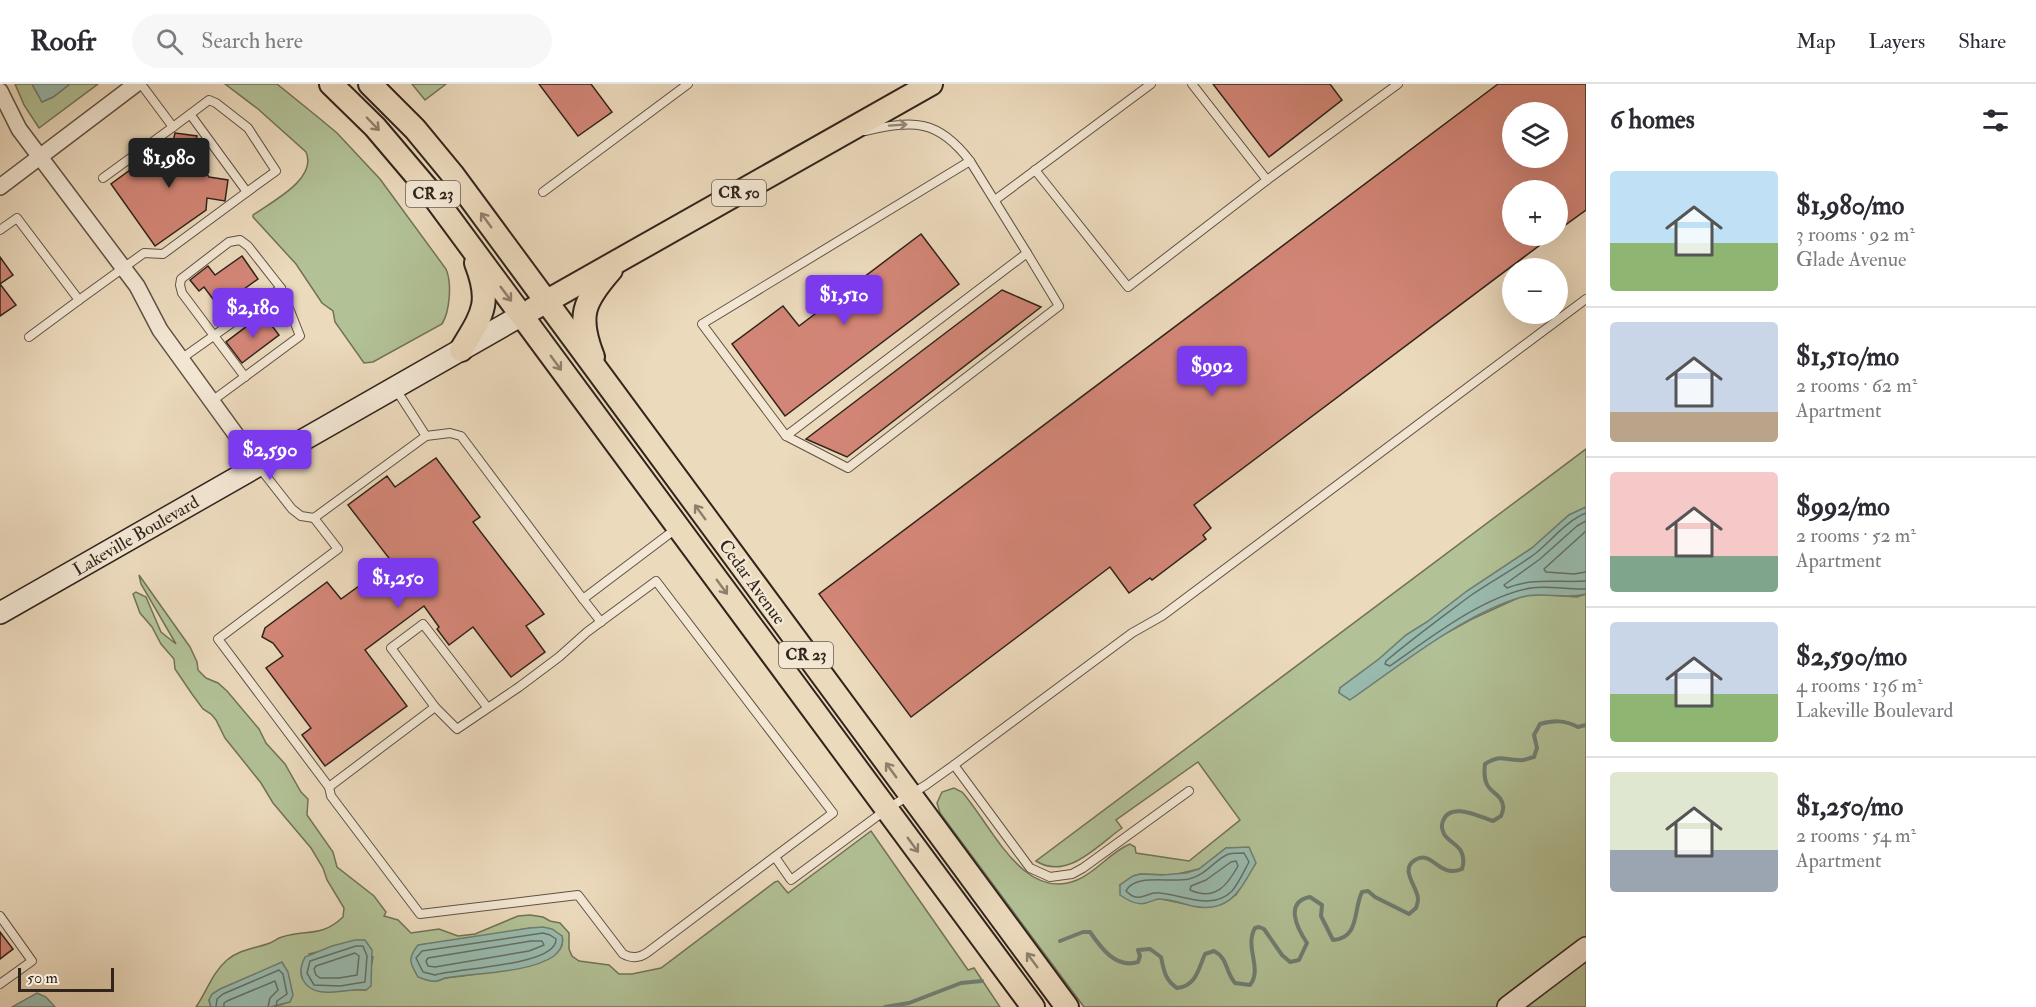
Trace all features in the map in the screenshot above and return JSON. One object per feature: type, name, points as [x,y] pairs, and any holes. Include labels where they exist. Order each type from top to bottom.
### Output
[{"type":"main road","name":"CR 23","points":[[330,84],[354,105],[421,179],[522,315]]},
{"type":"main road","name":"CR 23","points":[[370,84],[415,129],[453,175],[546,301]]},
{"type":"main road","name":"CR 50","points":[[522,315],[840,136],[919,87]]},
{"type":"main road","points":[[461,350],[485,306],[483,282],[466,240]]},
{"type":"main road","points":[[600,375],[586,339],[585,310],[590,297],[621,259]]},
{"type":"main road","name":"Cedar Avenue","points":[[546,301],[1067,1007]]},
{"type":"main road","name":"Cedar Avenue","points":[[522,315],[1033,1007]]},
{"type":"street","points":[[0,187],[136,84]]},
{"type":"street","points":[[0,91],[13,119],[39,157],[123,268],[140,292],[160,330],[258,465]]},
{"type":"street","name":"Lakeville Boulevard","points":[[0,613],[522,315]]},
{"type":"street","points":[[1508,1007],[1586,948]]},
{"type":"lane","points":[[141,84],[173,127]]},
{"type":"lane","points":[[543,192],[688,84]]},
{"type":"lane","points":[[995,200],[1151,84]]},
{"type":"lane","points":[[1192,84],[1267,180]]},
{"type":"lane","points":[[1035,170],[1128,287],[1267,180],[1398,84]]},
{"type":"lane","points":[[29,337],[144,253],[163,255],[276,171],[248,128],[209,100],[104,178]]},
{"type":"lane","points":[[190,114],[247,192]]},
{"type":"lane","points":[[840,136],[891,125],[914,124],[931,127],[946,135],[970,161],[1059,306],[848,468],[786,436],[702,324],[970,161]]},
{"type":"lane","points":[[0,230],[17,218],[79,300]]},
{"type":"lane","points":[[212,401],[245,377],[300,336],[281,288],[248,246],[240,240],[229,242],[194,268],[181,279],[180,290],[245,377]]},
{"type":"lane","points":[[786,436],[1027,253]]},
{"type":"lane","points":[[182,359],[281,288]]},
{"type":"lane","points":[[775,857],[791,880],[887,809],[954,765],[1132,633],[1162,616],[1586,299]]},
{"type":"lane","points":[[395,387],[426,436]]},
{"type":"lane","points":[[314,518],[426,436],[456,433],[461,436],[601,622]]},
{"type":"lane","points":[[258,465],[292,510],[301,516],[314,518],[338,549],[218,639],[329,787],[331,796],[420,914],[578,895],[623,954],[627,957],[638,957],[648,952],[833,813],[656,581],[519,687],[458,729],[435,707],[391,648],[423,624],[487,707]]},
{"type":"lane","points":[[583,599],[678,527]]},
{"type":"lane","points":[[329,787],[435,707]]},
{"type":"lane","points":[[954,765],[1030,868],[1050,877],[1072,874],[1083,868],[1189,791]]},
{"type":"lane","points":[[0,916],[32,961],[0,984]]},
{"type":"green space","points":[[15,84],[32,84],[42,102],[70,84],[98,84],[39,128],[24,105]]},
{"type":"green space","points":[[225,84],[277,84],[337,133],[380,179],[446,269],[449,297],[447,312],[442,324],[373,362],[364,363],[335,322],[333,311],[322,303],[296,264],[253,217],[291,189],[299,180],[308,162],[306,152],[258,109]]},
{"type":"green space","points":[[412,84],[446,84],[425,100]]},
{"type":"green space","points":[[1586,449],[1586,507],[1569,515],[1532,548],[1406,635],[1379,659],[1340,688],[1339,692],[1472,619],[1520,597],[1534,594],[1577,597],[1586,594],[1586,1007],[1084,1007],[940,813],[937,803],[942,792],[954,788],[962,792],[1010,857],[1025,871],[1040,880],[1058,884],[1077,880],[1130,844],[1135,847],[1136,853],[1189,861],[1240,820],[1198,762],[1116,820],[1122,828],[1082,858],[1059,867],[1048,866],[1036,861]],"holes":[[[1226,848],[1249,848],[1255,863],[1236,895],[1215,906],[1194,906],[1157,898],[1120,885],[1133,876],[1141,874],[1173,875],[1199,869]]]},
{"type":"green space","points":[[139,575],[190,647],[198,670],[227,691],[259,729],[266,743],[285,764],[301,792],[308,799],[307,815],[333,852],[337,867],[374,896],[386,912],[384,916],[398,920],[411,933],[439,929],[458,936],[475,934],[518,916],[530,915],[560,923],[569,933],[569,949],[572,956],[579,961],[609,965],[619,974],[632,974],[661,968],[775,882],[778,881],[788,893],[871,831],[968,970],[974,968],[1000,1007],[270,1007],[284,1004],[209,1000],[211,1007],[196,1007],[217,971],[232,956],[282,937],[328,928],[343,917],[344,908],[311,848],[273,803],[261,783],[225,738],[216,720],[203,709],[175,669],[174,659],[140,613],[133,594],[136,592],[146,597],[161,632],[176,644],[141,584]],"holes":[[[530,928],[562,936],[563,942],[560,949],[554,955],[533,964],[436,981],[422,978],[414,969],[415,960],[424,944],[437,944]],[[317,952],[373,957],[366,990],[328,991],[309,954]]]},
{"type":"water","points":[[32,84],[70,84],[42,102]]},
{"type":"water","points":[[1586,507],[1586,594],[1578,596],[1530,595],[1500,605],[1455,628],[1350,700],[1339,693],[1340,688],[1379,659],[1406,635],[1532,548],[1569,515]]},
{"type":"water","points":[[1249,847],[1256,863],[1239,891],[1225,903],[1205,908],[1159,899],[1139,904],[1120,895],[1120,885],[1133,876],[1186,873],[1199,869],[1226,848]]},
{"type":"water","points":[[543,927],[552,929],[562,936],[562,944],[554,956],[531,966],[434,981],[418,977],[412,964],[412,954],[418,945]]},
{"type":"water","points":[[355,940],[365,940],[372,950],[371,986],[366,990],[332,992],[323,992],[308,987],[301,974],[305,957]]},
{"type":"water","points":[[282,962],[288,972],[293,995],[290,1002],[270,1007],[211,1007],[209,1000],[212,994]]},
{"type":"water","points":[[37,993],[46,997],[55,1007],[12,1007]]},
{"type":"building","points":[[539,84],[591,84],[612,112],[578,136]]},
{"type":"building","points":[[1213,84],[1330,84],[1342,100],[1269,157]]},
{"type":"building","points":[[1498,84],[1586,84],[1586,210],[1568,223],[1568,180],[1502,180],[1502,246],[1539,246],[1523,258],[1502,258],[1502,274],[1194,505],[1211,528],[1203,535],[1206,539],[1152,580],[1150,578],[1129,593],[1110,567],[911,717],[819,594]]},
{"type":"building","points":[[175,133],[197,136],[194,156],[209,177],[228,180],[225,201],[207,198],[206,210],[155,246],[111,184],[160,148],[171,150]]},
{"type":"building","points":[[921,234],[959,284],[785,416],[732,344],[783,306],[799,326]]},
{"type":"building","points":[[242,256],[258,279],[219,307],[204,287],[199,291],[190,280],[208,266],[215,275]]},
{"type":"building","points":[[0,257],[13,275],[0,284]]},
{"type":"building","points":[[0,284],[16,305],[0,316]]},
{"type":"building","points":[[1002,290],[1041,307],[847,457],[806,439]]},
{"type":"building","points":[[263,314],[279,335],[242,363],[226,342]]},
{"type":"building","points":[[436,458],[480,517],[473,522],[544,614],[526,626],[545,652],[511,677],[473,627],[449,645],[424,606],[365,650],[407,706],[325,766],[302,735],[311,728],[266,668],[283,656],[273,643],[262,637],[265,628],[327,582],[341,599],[392,562],[348,505],[387,476],[395,487]]},
{"type":"building","points":[[0,932],[13,949],[0,959]]},
{"type":"waterway","points":[[1060,941],[1083,932],[1090,932],[1110,956],[1123,963],[1138,962],[1140,956],[1138,950],[1150,949],[1161,957],[1167,978],[1177,988],[1192,981],[1205,954],[1214,951],[1222,957],[1235,983],[1250,985],[1255,972],[1251,943],[1255,928],[1264,929],[1282,955],[1290,962],[1299,960],[1307,943],[1295,916],[1297,904],[1302,900],[1310,897],[1322,905],[1321,916],[1333,940],[1342,938],[1352,929],[1362,892],[1368,891],[1375,897],[1409,914],[1416,908],[1418,900],[1409,874],[1411,864],[1415,860],[1427,858],[1447,870],[1462,869],[1461,851],[1443,831],[1442,823],[1447,815],[1458,811],[1466,812],[1493,821],[1501,816],[1503,808],[1501,801],[1488,787],[1485,764],[1498,758],[1525,760],[1534,757],[1537,748],[1534,735],[1540,724],[1559,721],[1578,727],[1586,725]]},
{"type":"waterway","points":[[885,1007],[909,1003],[961,983],[982,981]]}]
